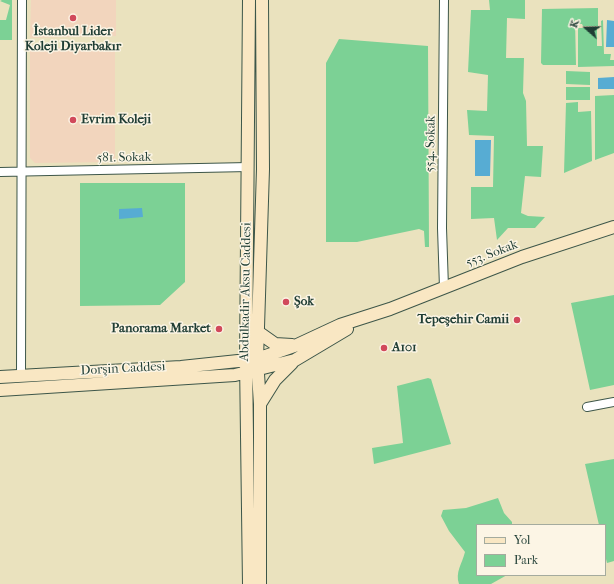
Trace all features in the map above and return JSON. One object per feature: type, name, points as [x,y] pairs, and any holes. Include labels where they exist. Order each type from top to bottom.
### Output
[{"type":"main road","name":"Abdulkadir Aksu Caddesi","points":[[249,0],[249,167],[252,366],[249,584]]},
{"type":"main road","name":"Abdulkadir Aksu Caddesi","points":[[260,584],[260,404],[252,366],[258,332],[263,169],[262,0]]},
{"type":"main road","name":"553. Sokak","points":[[382,312],[522,257],[614,227]]},
{"type":"main road","points":[[252,366],[340,325],[382,312]]},
{"type":"main road","points":[[260,404],[275,380],[295,360],[319,347],[340,333],[382,312]]},
{"type":"main road","points":[[258,332],[275,344],[297,345]]},
{"type":"main road","points":[[252,366],[295,360]]},
{"type":"main road","name":"Dorşin Caddesi","points":[[0,377],[252,366]]},
{"type":"main road","name":"Dorşin Caddesi","points":[[0,390],[210,378],[252,366]]},
{"type":"street","points":[[21,376],[20,172],[22,0]]},
{"type":"street","name":"554. Sokak","points":[[444,0],[442,220],[444,288]]},
{"type":"street","name":"581. Sokak","points":[[0,172],[249,167]]},
{"type":"street","points":[[587,407],[614,402]]},
{"type":"shaded area","name":"İstanbul Lider Koleji Diyarbakır","points":[[31,0],[116,0],[116,36],[30,38]]},
{"type":"shaded area","name":"Evrim Koleji","points":[[115,45],[115,162],[35,163],[30,158],[30,48]]},
{"type":"green space","points":[[12,0],[12,40],[0,40],[0,20],[6,20],[10,5],[0,1]]},
{"type":"green space","points":[[489,0],[525,0],[525,19],[507,18],[506,58],[524,58],[523,93],[526,101],[527,146],[543,146],[541,177],[525,176],[521,213],[528,216],[545,217],[535,228],[508,228],[497,240],[494,218],[471,219],[471,187],[493,187],[494,136],[469,135],[467,110],[487,111],[488,75],[468,72],[471,10],[490,10]]},
{"type":"green space","points":[[598,8],[598,26],[583,26],[582,24],[577,24],[577,20],[575,20],[576,65],[543,65],[541,63],[542,9]]},
{"type":"green space","points":[[603,20],[604,54],[611,54],[610,60],[614,60],[614,66],[578,67],[578,28],[597,28],[597,46],[602,46],[601,21]]},
{"type":"green space","points":[[339,39],[428,46],[429,247],[425,247],[424,231],[419,229],[357,242],[326,242],[326,63]]},
{"type":"green space","points":[[566,71],[590,72],[590,85],[566,84]]},
{"type":"green space","points":[[566,87],[590,87],[590,100],[566,100]]},
{"type":"green space","points":[[614,95],[614,153],[595,160],[595,96]]},
{"type":"green space","points":[[578,102],[578,112],[591,111],[592,161],[564,173],[566,103]]},
{"type":"green space","points":[[80,183],[185,183],[185,282],[160,305],[80,306]]},
{"type":"green space","points":[[614,295],[614,385],[590,390],[571,303]]},
{"type":"green space","points":[[428,378],[431,379],[451,444],[374,464],[372,448],[403,443],[397,386]]},
{"type":"green space","points":[[614,459],[614,561],[607,563],[606,524],[599,524],[585,464]]},
{"type":"green space","points":[[498,498],[504,513],[512,522],[512,524],[476,524],[476,576],[505,576],[491,584],[459,584],[458,572],[465,552],[449,531],[441,516],[443,510],[466,508]]},
{"type":"water","points":[[607,20],[614,21],[614,47],[606,47]]},
{"type":"water","points":[[614,77],[614,89],[598,89],[598,78]]},
{"type":"water","points":[[475,140],[491,140],[490,176],[475,176]]},
{"type":"water","points":[[142,208],[143,217],[119,219],[119,209]]},
{"type":"place","name":"İstanbul Lider Koleji Diyarbakır","points":[[73,18]]},
{"type":"place","name":"Evrim Koleji","points":[[73,120]]},
{"type":"place","name":"Şok","points":[[286,302]]},
{"type":"place","name":"Tepeşehir Camii","points":[[517,320]]},
{"type":"place","name":"Panorama Market","points":[[219,329]]},
{"type":"place","name":"A101","points":[[384,348]]}]
